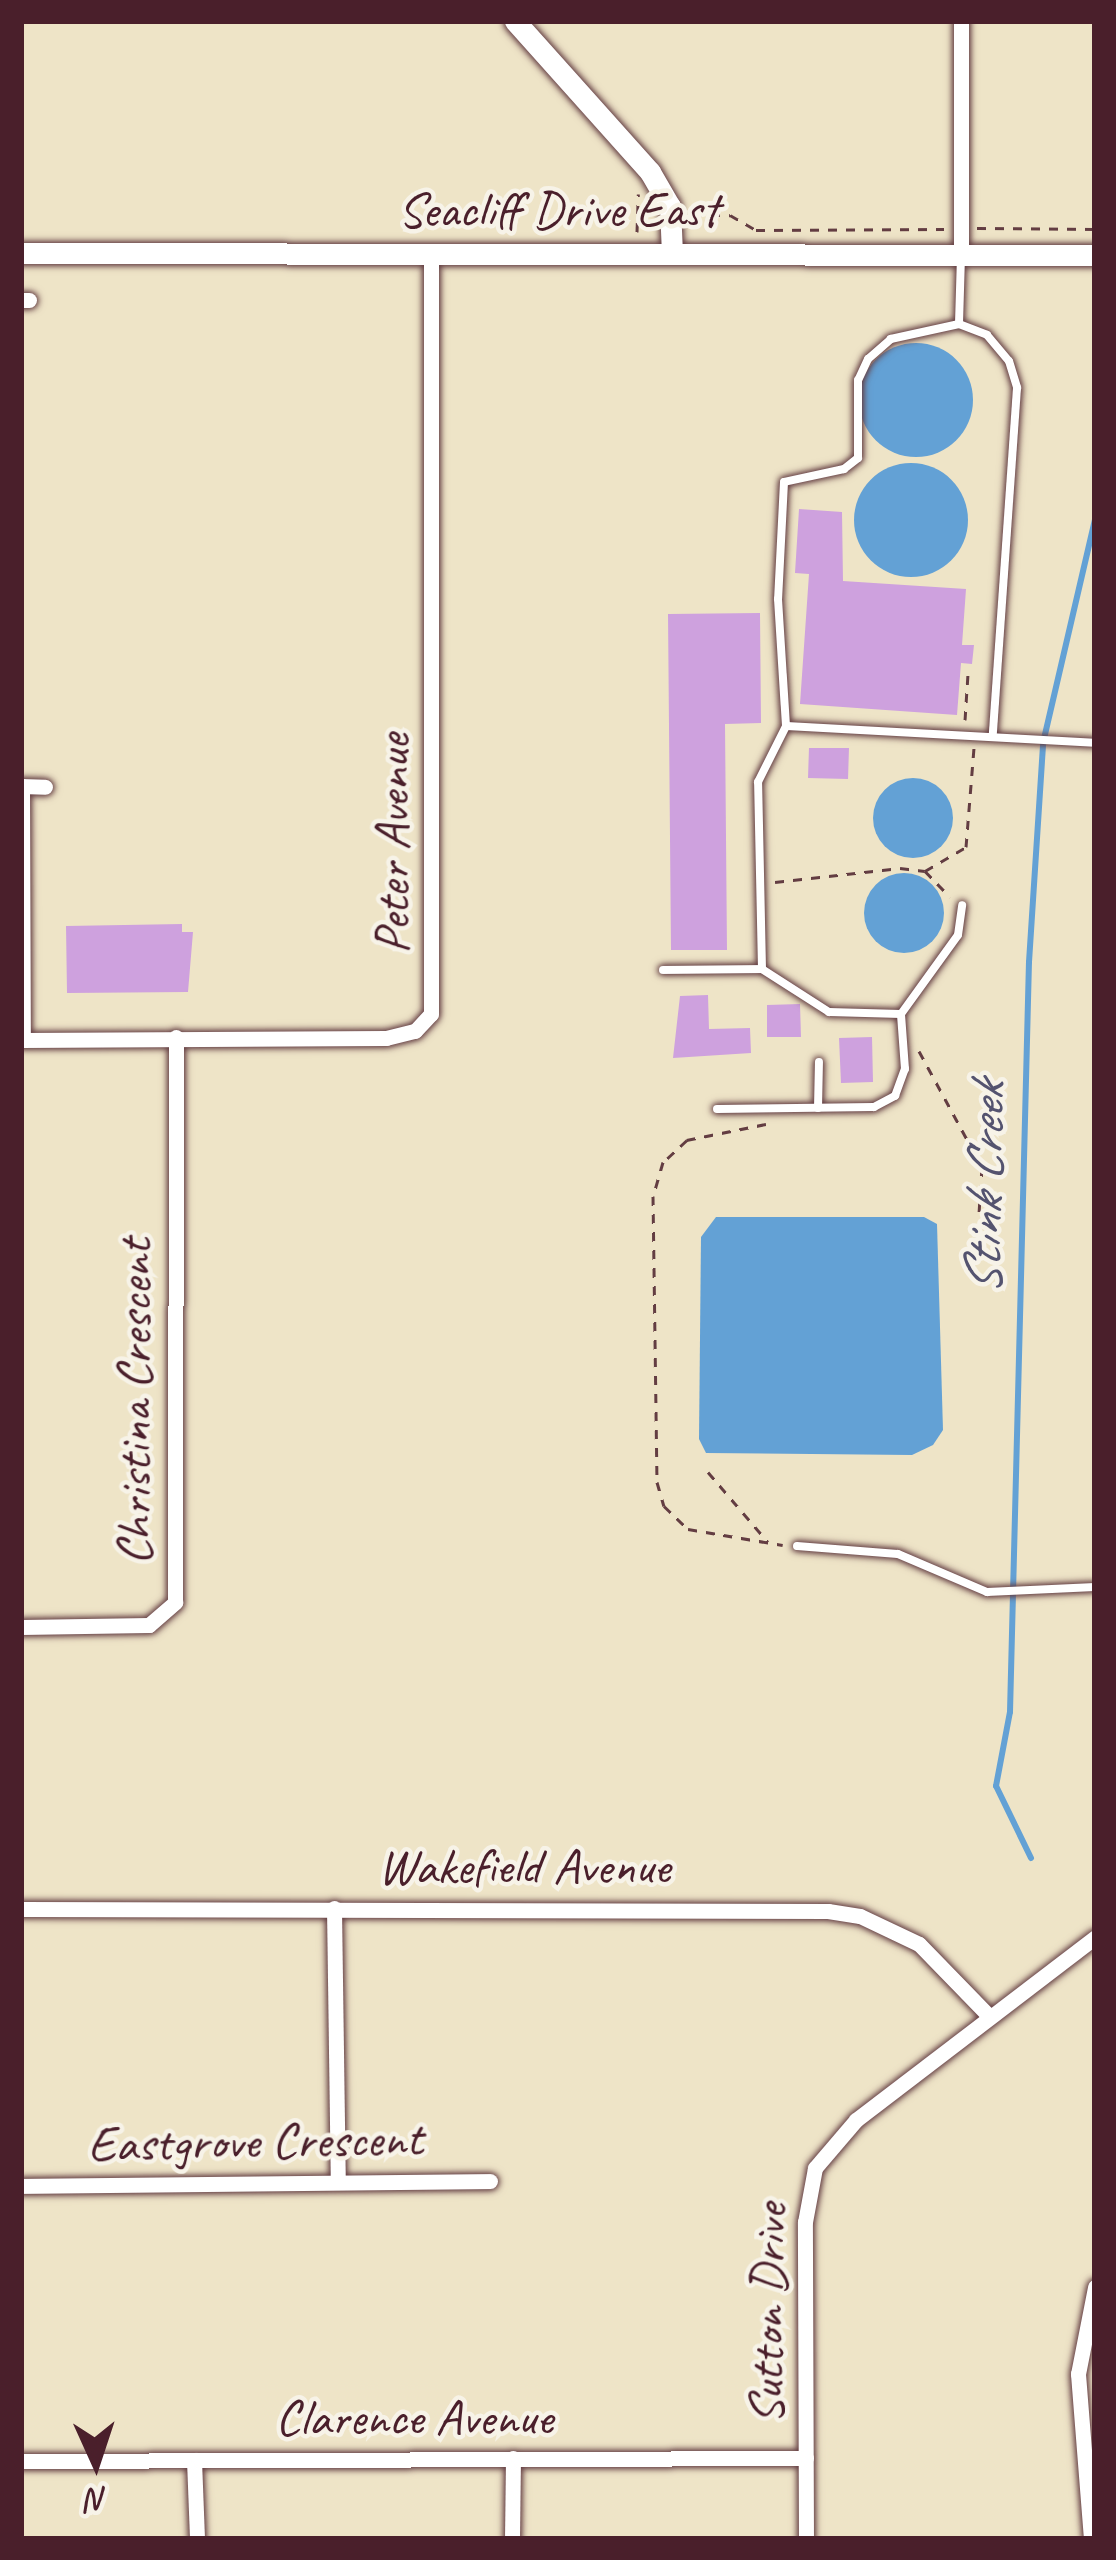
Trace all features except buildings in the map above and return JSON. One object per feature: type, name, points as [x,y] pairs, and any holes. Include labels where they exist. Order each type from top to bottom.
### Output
[{"type":"main road","points":[[515,21],[650,172],[670,214],[672,254]]},
{"type":"main road","name":"Seacliff Drive East","points":[[21,254],[1095,255]]},
{"type":"street","points":[[961,21],[961,255]]},
{"type":"street","name":"Peter Avenue","points":[[22,1040],[386,1038],[415,1031],[431,1013],[431,254]]},
{"type":"street","points":[[22,1040],[21,786],[45,787]]},
{"type":"street","name":"Christina Crescent","points":[[21,1628],[149,1625],[175,1602],[176,1037]]},
{"type":"street","points":[[334,1908],[338,2182]]},
{"type":"street","name":"Wakefield Avenue","points":[[21,1909],[844,1913],[919,1944],[989,2016]]},
{"type":"street","name":"Sutton Drive","points":[[806,2539],[805,2222],[815,2168],[837,2135],[1095,1937]]},
{"type":"street","name":"Eastgrove Crescent","points":[[21,2186],[490,2181]]},
{"type":"street","points":[[1091,2539],[1078,2374],[1095,2287]]},
{"type":"street","points":[[512,2539],[513,2458]]},
{"type":"street","name":"Clarence Avenue","points":[[21,2461],[806,2458]]},
{"type":"street","points":[[194,2460],[197,2539]]},
{"type":"lane","points":[[959,324],[961,255]]},
{"type":"lane","points":[[762,970],[758,782],[786,726],[778,598],[784,482],[844,469],[858,458],[858,380],[868,359],[891,339],[959,324],[987,335],[1009,361],[1017,388],[993,735]]},
{"type":"lane","points":[[786,726],[1095,743]]},
{"type":"lane","points":[[717,1109],[874,1107],[895,1096],[904,1048],[902,1014],[958,935],[962,909]]},
{"type":"lane","points":[[663,970],[762,970],[829,1012],[902,1014]]},
{"type":"lane","points":[[818,1108],[819,1062]]},
{"type":"lane","points":[[797,1546],[898,1554],[1001,1591],[1095,1587]]},
{"type":"path","points":[[638,214],[730,215],[755,230],[1095,229]]},
{"type":"path","points":[[761,883],[925,871],[966,847],[968,674]]},
{"type":"path","points":[[925,871],[962,909]]},
{"type":"path","points":[[904,1048],[917,1049],[931,1065],[982,1167],[979,1213]]},
{"type":"path","points":[[771,1108],[771,1122],[748,1132],[687,1140],[663,1162],[653,1196],[657,1482],[664,1506],[688,1529],[797,1546]]},
{"type":"path","points":[[708,1472],[769,1543]]},
{"type":"water","points":[[916,343],[938,348],[956,360],[968,378],[973,400],[968,422],[956,440],[938,452],[916,457],[894,452],[876,440],[864,422],[859,400],[864,378],[876,360],[894,348]]},
{"type":"water","points":[[911,463],[933,468],[951,480],[963,498],[968,520],[963,542],[951,560],[933,572],[911,577],[889,572],[871,560],[859,542],[854,520],[859,498],[871,480],[889,468]]},
{"type":"water","points":[[913,778],[941,790],[953,818],[941,846],[913,858],[885,846],[873,818],[885,790]]},
{"type":"water","points":[[904,873],[932,885],[944,913],[932,941],[904,953],[876,941],[864,913],[876,885]]},
{"type":"water","points":[[716,1217],[924,1217],[937,1224],[943,1430],[933,1445],[912,1455],[706,1453],[699,1439],[701,1237]]},
{"type":"waterway","name":"Stink Creek","points":[[1031,1858],[996,1786],[1010,1712],[1029,962],[1043,743],[1095,520]]}]
